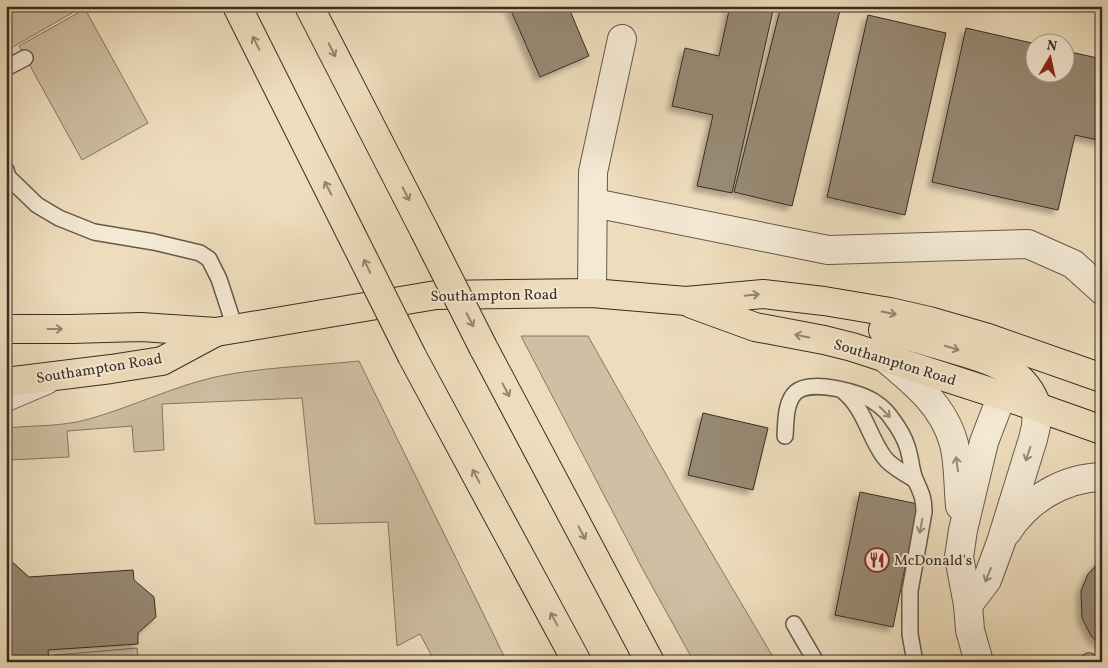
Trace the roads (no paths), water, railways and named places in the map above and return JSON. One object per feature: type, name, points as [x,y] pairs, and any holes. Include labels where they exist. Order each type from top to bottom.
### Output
[{"type":"main road","points":[[237,6],[412,356],[577,662]]},
{"type":"main road","points":[[309,6],[483,347],[650,662]]},
{"type":"main road","name":"Southampton Road","points":[[6,328],[141,327],[225,330],[436,295],[592,293],[686,301],[763,294],[881,311],[929,321],[988,338],[1102,378]]},
{"type":"main road","points":[[789,297],[864,325],[911,336],[982,357],[1001,365],[1010,386],[1027,369],[1043,364],[1064,364]]},
{"type":"main road","name":"Southampton Road","points":[[686,301],[755,328],[824,340],[883,357],[1010,386],[1037,406],[1102,430]]},
{"type":"main road","name":"Southampton Road","points":[[6,382],[162,361],[225,330]]},
{"type":"street","points":[[592,293],[593,172],[622,39]]},
{"type":"street","points":[[594,203],[828,250],[1028,244],[1074,264],[1102,290]]},
{"type":"street","points":[[883,357],[910,378],[928,396],[946,424],[954,445],[964,530]]},
{"type":"street","points":[[6,397],[54,377]]},
{"type":"street","points":[[979,662],[970,630],[968,605],[959,557],[984,442],[1010,386]]},
{"type":"street","points":[[968,605],[987,580],[1001,542],[1033,439],[1037,406]]},
{"type":"street","points":[[1001,542],[1013,523],[1039,498],[1075,480],[1102,477]]},
{"type":"lane","points":[[6,68],[25,58]]},
{"type":"lane","points":[[6,170],[8,177],[37,205],[59,218],[94,232],[154,242],[200,253],[209,259],[219,279],[225,330]]},
{"type":"lane","points":[[785,436],[787,410],[792,397],[797,391],[820,386],[842,390],[876,403],[892,419],[907,445],[916,480],[924,500],[924,512],[910,591],[910,634],[914,662]]},
{"type":"lane","points":[[842,390],[854,400],[860,409],[869,431],[885,459],[916,480]]},
{"type":"lane","points":[[794,624],[816,662]]},
{"type":"place","name":"McDonald's","points":[[877,560]]}]
